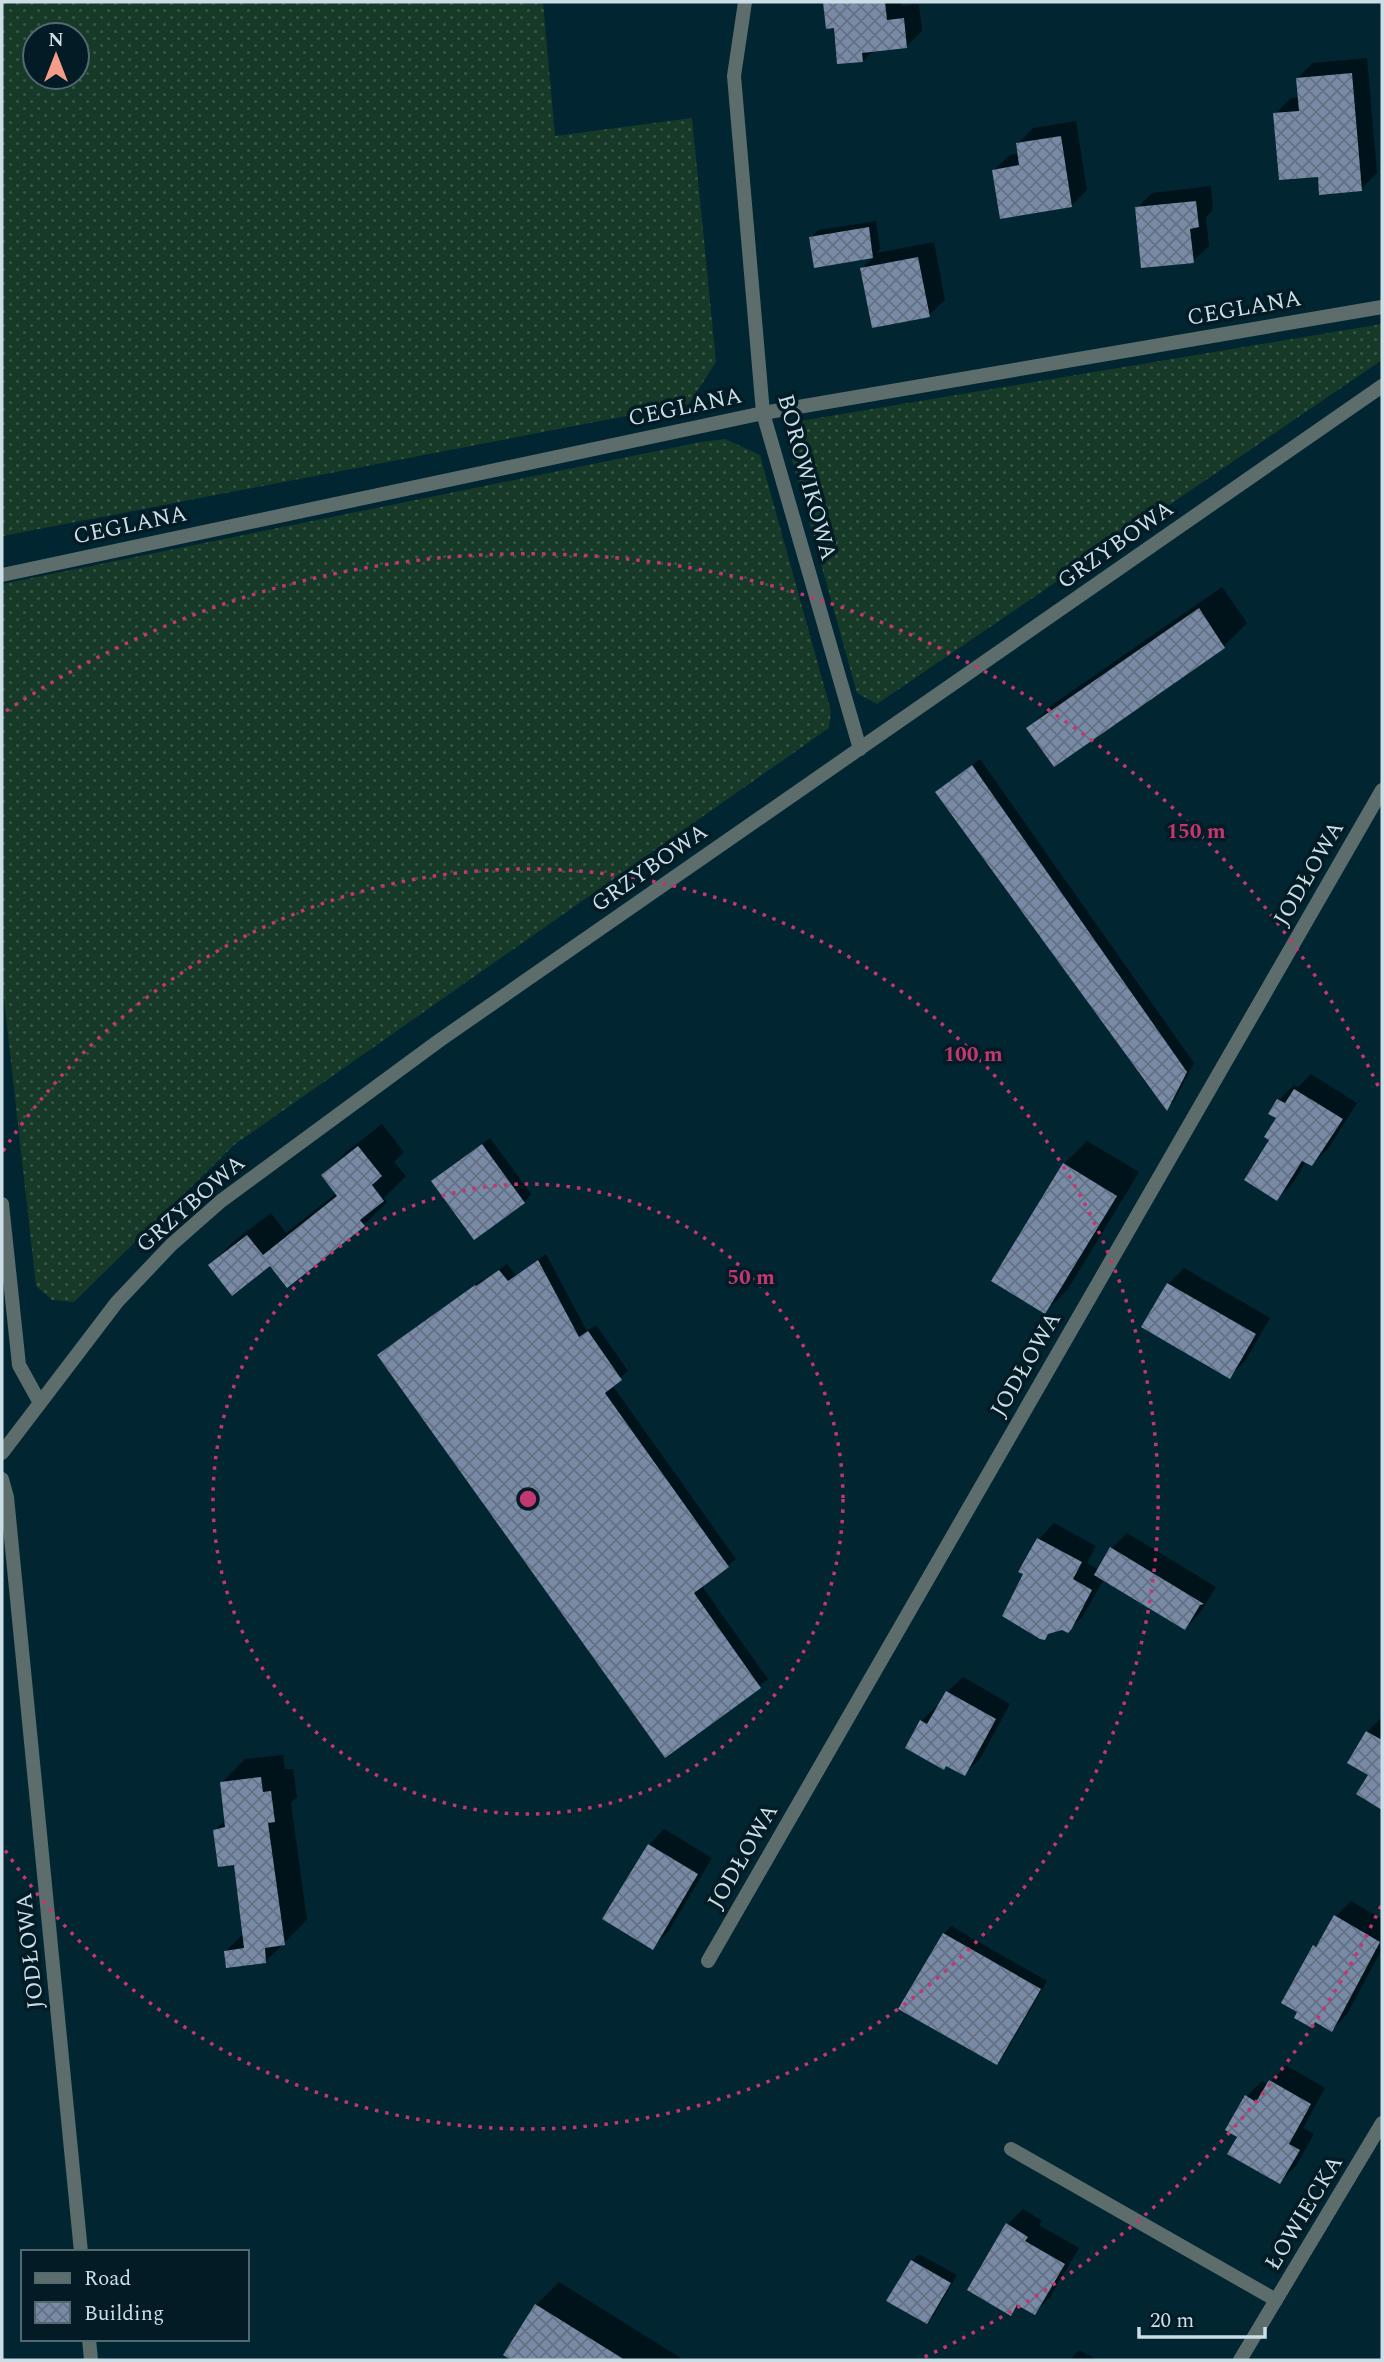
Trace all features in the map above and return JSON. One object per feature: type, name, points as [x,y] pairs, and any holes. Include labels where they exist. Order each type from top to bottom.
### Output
[{"type":"street","name":"BOROWIKOWA","points":[[745,2],[734,76],[764,413],[859,749]]},
{"type":"street","name":"CEGLANA","points":[[2,575],[764,413],[1382,307]]},
{"type":"street","name":"GRZYBOWA","points":[[2,1453],[117,1302],[171,1245],[221,1201],[440,1040],[1382,386]]},
{"type":"street","name":"JODŁOWA","points":[[708,1961],[1382,790]]},
{"type":"street","points":[[2,1204],[19,1366],[40,1403]]},
{"type":"street","name":"JODŁOWA","points":[[2,1479],[9,1511],[81,2250]]},
{"type":"street","name":"ŁOWIECKA","points":[[1240,2360],[1382,2123]]},
{"type":"street","points":[[1011,2149],[1276,2300]]},
{"type":"street","points":[[89,2341],[91,2360]]},
{"type":"green space","points":[[2,2],[543,2],[555,136],[692,118],[716,362],[689,404],[3,536]]},
{"type":"green space","points":[[1382,324],[1382,360],[877,704],[857,693],[785,435],[794,422]]},
{"type":"green space","points":[[725,439],[760,455],[831,711],[829,728],[234,1145],[74,1302],[52,1300],[36,1286],[2,981],[2,584]]},
{"type":"building","points":[[823,2],[885,2],[887,20],[904,18],[907,48],[862,53],[863,62],[837,64],[834,28],[826,29]]},
{"type":"building","points":[[1352,73],[1362,191],[1319,195],[1318,177],[1279,180],[1273,113],[1299,111],[1296,78]]},
{"type":"building","points":[[1061,136],[1072,207],[1000,219],[992,170],[1019,165],[1016,143]]},
{"type":"building","points":[[1196,201],[1199,227],[1190,229],[1194,263],[1141,268],[1135,207]]},
{"type":"building","points":[[869,227],[873,258],[814,268],[809,237]]},
{"type":"building","points":[[918,257],[930,317],[872,328],[860,268]]},
{"type":"building","points":[[1199,608],[1225,648],[1054,767],[1026,728]]},
{"type":"building","points":[[972,765],[1187,1072],[1167,1111],[935,792]]},
{"type":"building","points":[[1294,1089],[1343,1119],[1312,1166],[1302,1161],[1277,1201],[1244,1180],[1269,1140],[1264,1137],[1276,1118],[1268,1114],[1277,1099],[1285,1103]]},
{"type":"building","points":[[482,1144],[525,1203],[474,1240],[431,1181]]},
{"type":"building","points":[[358,1146],[382,1176],[372,1185],[384,1201],[360,1220],[365,1226],[287,1288],[270,1266],[232,1296],[208,1265],[247,1235],[263,1255],[337,1196],[321,1175]]},
{"type":"building","points":[[1063,1163],[1117,1196],[1045,1314],[991,1281]]},
{"type":"building","points":[[538,1260],[579,1337],[588,1331],[622,1380],[605,1393],[729,1567],[694,1593],[761,1688],[665,1758],[377,1355],[499,1270],[508,1281]]},
{"type":"building","points":[[1167,1283],[1256,1334],[1230,1379],[1141,1327]]},
{"type":"building","points":[[1037,1538],[1082,1562],[1073,1579],[1092,1590],[1071,1630],[1068,1633],[1062,1630],[1048,1634],[1045,1640],[1002,1616],[1023,1574],[1018,1572]]},
{"type":"building","points":[[1110,1547],[1204,1604],[1200,1605],[1185,1630],[1094,1575]]},
{"type":"building","points":[[946,1691],[996,1719],[965,1776],[946,1766],[944,1770],[905,1748],[920,1720],[927,1724]]},
{"type":"building","points":[[1366,1731],[1382,1740],[1382,1810],[1356,1794],[1368,1775],[1347,1763]]},
{"type":"building","points":[[261,1777],[263,1792],[271,1791],[275,1822],[268,1823],[285,1945],[265,1948],[266,1963],[226,1968],[224,1951],[244,1948],[234,1865],[218,1867],[213,1830],[225,1827],[220,1782]]},
{"type":"building","points":[[648,1844],[698,1874],[653,1950],[602,1919]]},
{"type":"building","points":[[1334,1915],[1380,1942],[1332,2032],[1315,2022],[1312,2028],[1294,2018],[1297,2012],[1281,2003],[1313,1945],[1316,1947]]},
{"type":"building","points":[[943,1933],[1041,1989],[997,2065],[898,2009]]},
{"type":"building","points":[[1269,2080],[1311,2104],[1289,2144],[1300,2150],[1280,2184],[1227,2154],[1237,2137],[1225,2130],[1245,2095],[1256,2102]]},
{"type":"building","points":[[1006,2223],[1028,2237],[1025,2241],[1065,2264],[1035,2315],[1017,2305],[1011,2316],[967,2290]]},
{"type":"building","points":[[911,2260],[951,2283],[927,2324],[886,2301]]},
{"type":"building","points":[[535,2304],[625,2360],[512,2360],[503,2355]]}]
